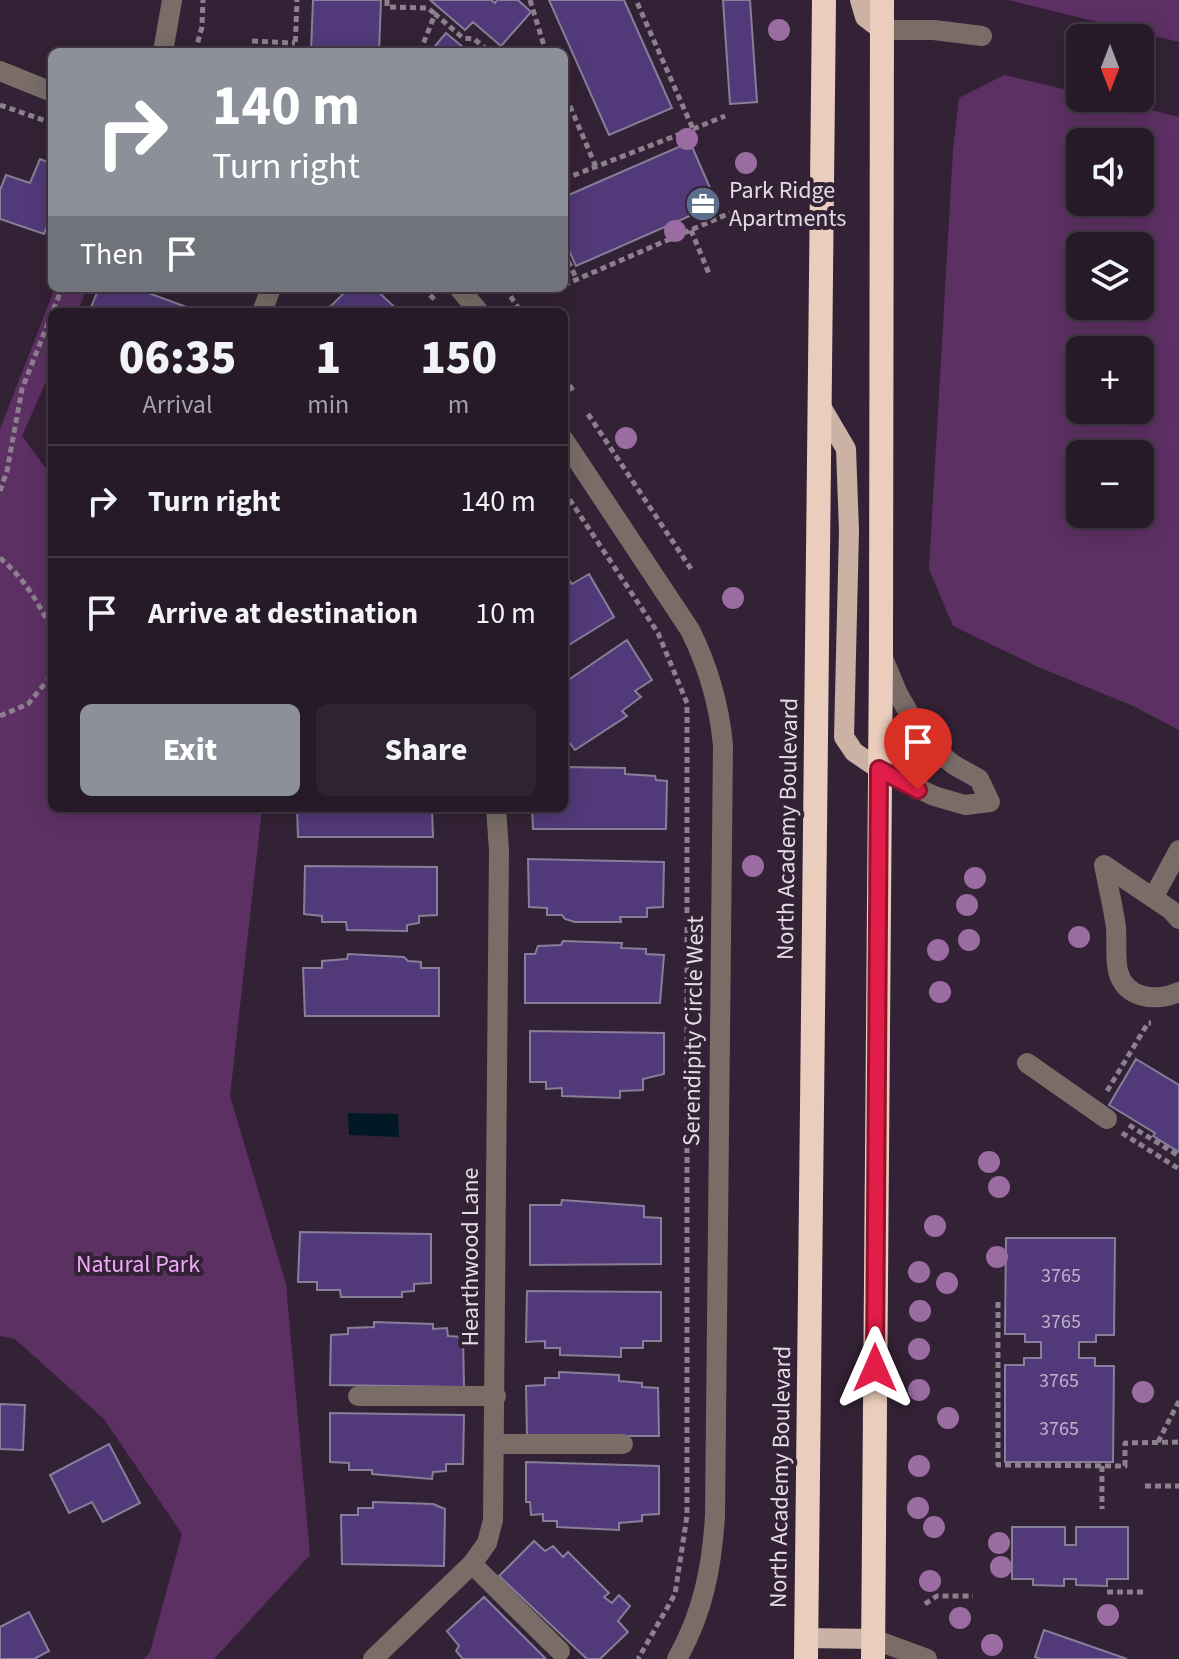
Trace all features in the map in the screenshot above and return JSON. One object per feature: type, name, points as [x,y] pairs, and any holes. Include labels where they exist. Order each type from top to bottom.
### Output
[{"type":"highway","name":"North Academy Boulevard","points":[[806,1648],[824,0]]},
{"type":"highway","points":[[873,1649],[881,653],[882,0]]},
{"type":"main road","points":[[860,0],[865,17],[882,30]]},
{"type":"main road","points":[[819,403],[846,449],[849,531],[844,737],[854,752],[879,769]]},
{"type":"main road","points":[[806,1648],[873,1649]]},
{"type":"street","points":[[164,48],[172,0]]},
{"type":"street","points":[[882,30],[934,30],[982,36]]},
{"type":"street","points":[[0,71],[48,90]]},
{"type":"street","points":[[462,292],[476,308]]},
{"type":"street","name":"Serendipity Circle West","points":[[568,446],[690,630],[715,688],[723,745],[715,1515],[712,1553],[699,1617],[683,1654]]},
{"type":"street","points":[[879,769],[934,796],[965,805],[990,802],[979,779],[954,765],[926,743],[898,694],[881,653]]},
{"type":"street","name":"Hearthwood Lane","points":[[373,1659],[472,1564],[487,1543],[493,1520],[499,850],[496,812]]},
{"type":"street","points":[[1153,898],[1179,850]]},
{"type":"street","points":[[1179,919],[1104,865],[1116,929],[1117,968],[1121,981],[1133,993],[1147,998],[1162,998],[1179,992]]},
{"type":"street","points":[[1027,1063],[1107,1119]]},
{"type":"street","points":[[358,1396],[496,1396]]},
{"type":"street","points":[[496,1444],[623,1444]]},
{"type":"street","points":[[472,1564],[560,1651]]},
{"type":"street","points":[[873,1649],[927,1659]]},
{"type":"path","points":[[196,48],[202,27],[203,0]]},
{"type":"path","points":[[295,48],[297,0]]},
{"type":"path","points":[[387,0],[387,7],[428,8],[463,38],[474,39],[485,48]]},
{"type":"path","points":[[530,0],[545,48]]},
{"type":"path","points":[[636,0],[693,129]]},
{"type":"path","points":[[422,48],[435,14]]},
{"type":"path","points":[[252,41],[295,43]]},
{"type":"path","points":[[568,103],[596,167]]},
{"type":"path","points":[[0,105],[48,122]]},
{"type":"path","points":[[568,178],[725,116]]},
{"type":"path","points":[[568,283],[730,213]]},
{"type":"path","points":[[691,230],[710,276]]},
{"type":"path","points":[[568,261],[577,280]]},
{"type":"path","points":[[427,292],[439,304]]},
{"type":"path","points":[[0,491],[7,471],[22,389],[48,319]]},
{"type":"path","points":[[568,383],[574,392]]},
{"type":"path","points":[[588,414],[693,572]]},
{"type":"path","points":[[568,497],[658,633],[687,703],[687,1516],[675,1594],[638,1659]]},
{"type":"path","points":[[0,558],[35,596],[48,622]]},
{"type":"path","points":[[0,716],[28,704],[48,680]]},
{"type":"path","points":[[1095,1089],[1104,1094],[1148,1023],[1159,1023]]},
{"type":"path","points":[[1179,1156],[1128,1125],[1122,1127],[1126,1137],[1179,1169]]},
{"type":"path","points":[[998,1302],[998,1465],[1125,1466],[1125,1443],[1179,1442]]},
{"type":"path","points":[[1158,1442],[1179,1401]]},
{"type":"path","points":[[1102,1466],[1102,1509]]},
{"type":"path","points":[[1145,1486],[1179,1486]]},
{"type":"path","points":[[1107,1592],[1145,1592]]},
{"type":"path","points":[[925,1604],[937,1596],[973,1596]]},
{"type":"green space","points":[[1008,0],[1179,0],[1179,42],[1154,36],[1154,24],[1106,24]]},
{"type":"green space","points":[[1004,75],[1066,90],[1066,112],[1154,111],[1179,117],[1179,730],[1133,706],[1036,666],[953,626],[929,569],[953,151],[959,98]]},
{"type":"green space","name":"Natural Park","points":[[53,292],[85,292],[79,308],[48,308],[48,377],[22,436],[48,472],[48,812],[262,812],[230,1096],[286,1284],[310,1555],[214,1659],[144,1659],[150,1652],[182,1534],[104,1419],[15,1339],[0,1336],[0,429]]},
{"type":"water","points":[[348,1113],[398,1114],[399,1137],[349,1135]]},
{"type":"building","points":[[313,0],[381,0],[379,48],[311,48]]},
{"type":"building","points":[[430,0],[491,0],[495,3],[497,0],[518,0],[531,12],[501,46],[473,22],[465,30]]},
{"type":"building","points":[[549,0],[624,0],[672,108],[609,135]]},
{"type":"building","points":[[723,0],[750,0],[757,102],[730,104]]},
{"type":"building","points":[[446,33],[464,48],[433,48]]},
{"type":"building","points":[[690,142],[717,204],[576,266],[568,248],[568,195]]},
{"type":"building","points":[[40,159],[48,162],[48,224],[44,234],[0,219],[0,190],[6,175],[30,183]]},
{"type":"building","points":[[97,292],[146,292],[189,308],[91,308]]},
{"type":"building","points":[[345,292],[378,292],[396,308],[326,308]]},
{"type":"building","points":[[589,574],[614,617],[568,646],[568,578],[572,584]]},
{"type":"building","points":[[627,640],[652,680],[635,691],[641,697],[622,711],[627,716],[575,750],[568,743],[568,680]]},
{"type":"building","points":[[568,767],[625,768],[625,774],[655,776],[656,780],[667,781],[666,829],[533,829],[532,812],[568,812]]},
{"type":"building","points":[[297,812],[432,812],[433,837],[298,837]]},
{"type":"building","points":[[528,859],[664,862],[663,907],[647,908],[647,917],[620,917],[621,922],[575,922],[562,915],[547,915],[547,908],[529,907]]},
{"type":"building","points":[[305,866],[437,867],[437,915],[419,916],[419,923],[407,925],[407,931],[347,930],[346,922],[322,922],[322,916],[304,914]]},
{"type":"building","points":[[563,941],[622,943],[621,948],[646,949],[646,954],[664,955],[660,1003],[525,1003],[525,954],[535,954],[538,946],[561,945]]},
{"type":"building","points":[[348,954],[404,957],[408,961],[421,962],[421,968],[439,968],[439,1016],[305,1016],[303,968],[322,968],[322,961],[347,959]]},
{"type":"building","points":[[530,1031],[664,1033],[664,1074],[643,1079],[643,1090],[620,1091],[620,1098],[562,1096],[562,1088],[546,1089],[546,1082],[530,1082]]},
{"type":"building","points":[[1136,1059],[1179,1085],[1179,1152],[1109,1105]]},
{"type":"building","points":[[562,1200],[644,1206],[644,1217],[661,1218],[661,1264],[530,1265],[530,1205],[561,1205]]},
{"type":"building","points":[[300,1232],[431,1234],[431,1283],[414,1284],[414,1291],[402,1292],[402,1297],[341,1297],[340,1290],[317,1290],[317,1282],[298,1282]]},
{"type":"building","points":[[1006,1238],[1115,1238],[1114,1335],[1096,1335],[1096,1342],[1079,1342],[1079,1358],[1095,1358],[1095,1366],[1114,1366],[1113,1462],[1005,1462],[1005,1365],[1024,1365],[1024,1358],[1041,1358],[1041,1342],[1025,1342],[1025,1334],[1005,1334]]},
{"type":"building","points":[[527,1291],[661,1292],[661,1341],[643,1341],[643,1348],[621,1348],[621,1357],[560,1355],[560,1348],[545,1348],[545,1341],[526,1342]]},
{"type":"building","points":[[374,1322],[433,1324],[433,1329],[447,1328],[448,1336],[463,1337],[464,1387],[330,1385],[331,1335],[348,1334],[348,1328],[374,1327]]},
{"type":"building","points":[[559,1372],[619,1375],[619,1381],[658,1388],[659,1436],[527,1436],[526,1386],[545,1385],[545,1378],[559,1378]]},
{"type":"building","points":[[0,1404],[25,1405],[23,1450],[0,1449]]},
{"type":"building","points":[[330,1413],[464,1415],[463,1464],[446,1464],[446,1471],[433,1472],[432,1479],[372,1474],[372,1470],[349,1470],[349,1463],[330,1462]]},
{"type":"building","points":[[109,1444],[140,1503],[103,1522],[92,1502],[69,1513],[50,1475]]},
{"type":"building","points":[[526,1462],[659,1466],[659,1514],[642,1515],[642,1521],[619,1523],[619,1530],[557,1527],[557,1521],[543,1521],[543,1514],[531,1515],[530,1502],[526,1502]]},
{"type":"building","points":[[373,1502],[433,1504],[445,1509],[444,1566],[342,1564],[341,1515],[358,1515],[358,1508],[373,1508]]},
{"type":"building","points":[[1012,1527],[1065,1527],[1065,1545],[1076,1545],[1076,1527],[1128,1527],[1128,1579],[1107,1579],[1107,1586],[1076,1585],[1076,1579],[1064,1579],[1064,1586],[1033,1585],[1033,1579],[1012,1579]]},
{"type":"building","points":[[534,1541],[545,1551],[553,1546],[563,1557],[568,1552],[609,1593],[604,1597],[612,1603],[619,1595],[630,1606],[618,1621],[628,1632],[600,1659],[587,1659],[499,1576]]},
{"type":"building","points":[[484,1597],[546,1659],[463,1659],[456,1651],[459,1646],[447,1631]]},
{"type":"building","points":[[29,1612],[49,1651],[34,1659],[0,1659],[0,1627]]},
{"type":"building","points":[[1044,1630],[1127,1659],[1035,1657]]},
{"type":"place","name":"Park Ridge Apartments","points":[[703,204]]},
{"type":"route","points":[[875,1368],[879,769],[918,790]]}]
